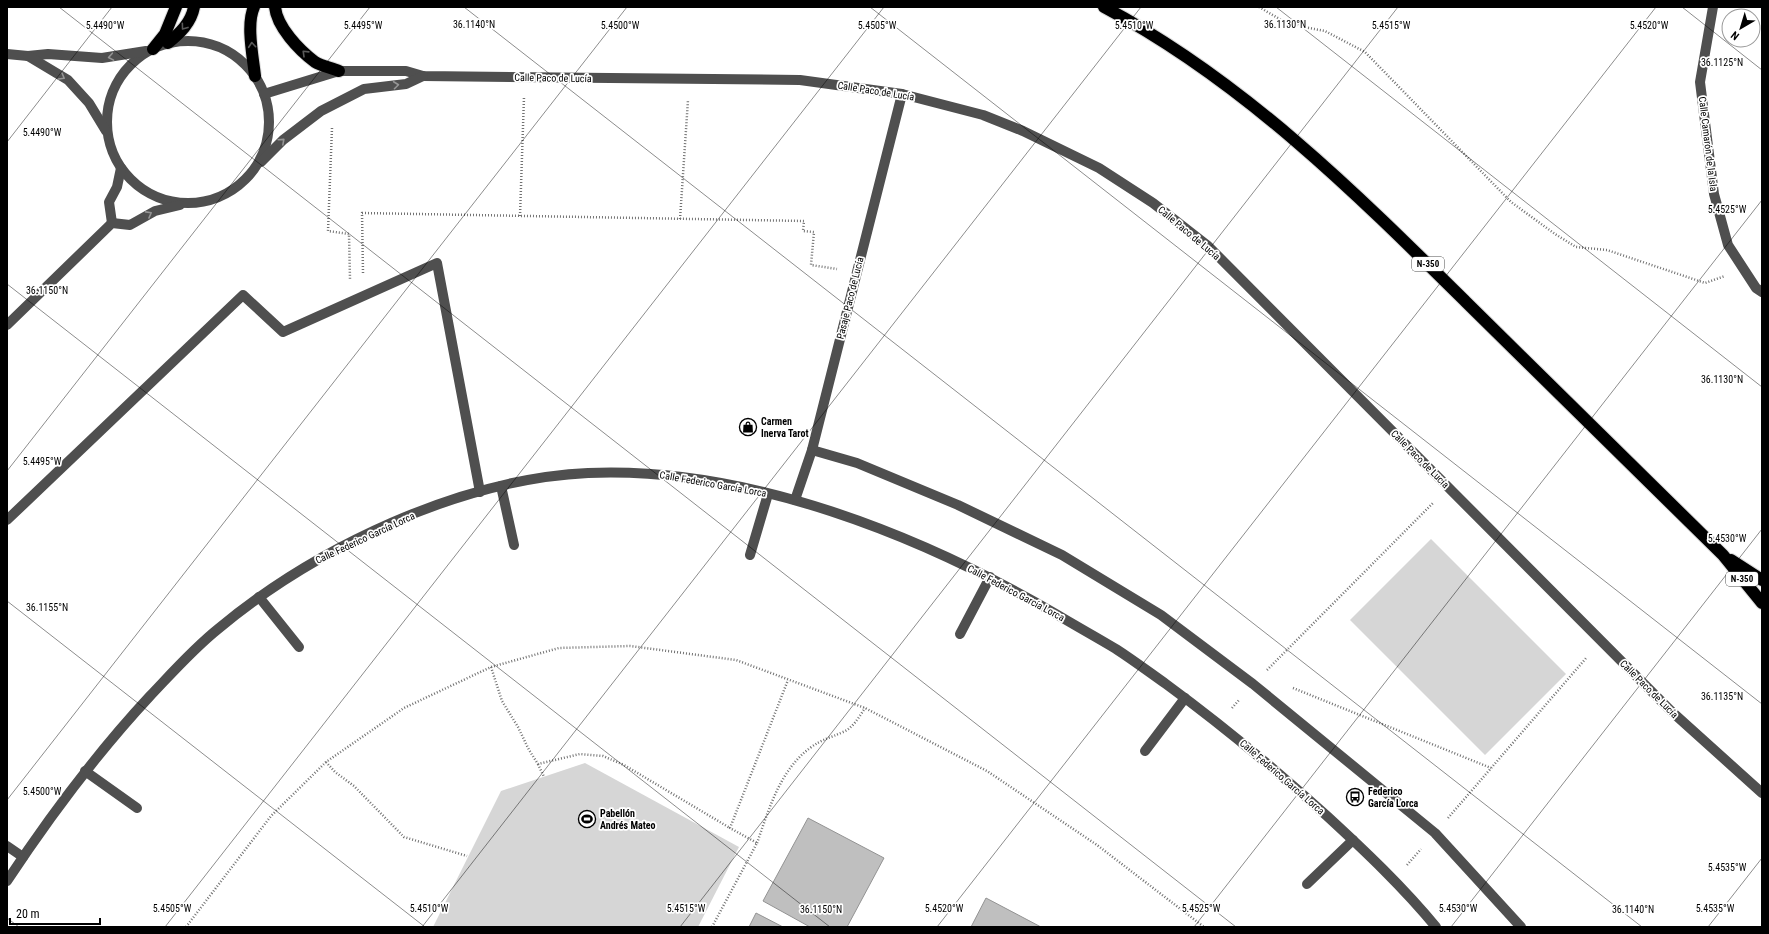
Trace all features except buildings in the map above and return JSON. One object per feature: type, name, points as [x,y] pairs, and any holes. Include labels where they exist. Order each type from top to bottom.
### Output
[{"type":"highway","points":[[151,50],[165,34],[176,7]]},
{"type":"highway","points":[[168,43],[183,30],[193,13],[194,7]]},
{"type":"highway","points":[[275,7],[276,18],[289,37],[316,63],[339,71]]},
{"type":"highway","name":"N-350","points":[[1104,7],[1138,25],[1203,67],[1269,120],[1365,202],[1723,555],[1762,603]]},
{"type":"highway","points":[[250,9],[255,76]]},
{"type":"highway","name":"N-350","points":[[1723,555],[1762,580]]},
{"type":"street","name":"Calle Camarón de la Isla","points":[[1713,7],[1700,82],[1714,194],[1728,245],[1756,288],[1762,292]]},
{"type":"street","points":[[7,325],[112,223],[130,224],[155,211],[207,201],[226,194],[242,183],[254,169],[264,152],[268,132],[268,113],[264,94],[255,76],[226,50],[207,43],[188,41],[168,43],[151,50],[134,61],[117,82],[111,93],[107,112],[107,132],[112,151],[121,168],[134,183],[150,194],[168,201],[188,204]]},
{"type":"street","points":[[7,54],[28,56],[48,54],[102,58],[151,50]]},
{"type":"street","points":[[28,56],[68,80],[89,103],[107,132]]},
{"type":"street","name":"Calle Paco de Lucía","points":[[264,94],[339,71],[406,71],[423,76],[800,80],[902,94],[984,115],[1024,131],[1099,168],[1153,203],[1208,246],[1671,711],[1762,793]]},
{"type":"street","name":"Calle Paco de Lucía","points":[[254,169],[283,140],[321,111],[364,89],[406,84],[423,76]]},
{"type":"street","name":"Pasaje Paco de Lucía","points":[[795,500],[812,450],[902,94]]},
{"type":"street","points":[[112,223],[109,202],[117,187],[121,168]]},
{"type":"street","points":[[7,520],[243,295],[283,332],[436,263],[480,492]]},
{"type":"street","points":[[812,450],[857,463],[958,506],[1062,555],[1160,615],[1253,684],[1435,833],[1521,927]]},
{"type":"street","name":"Calle Federico García Lorca","points":[[7,881],[60,803],[117,731],[181,663],[216,630],[284,579],[380,528],[418,513],[480,492],[545,477],[587,473],[632,472],[680,477],[795,500],[869,524],[990,577],[1118,650],[1218,723],[1271,765],[1353,840],[1394,880],[1436,927]]},
{"type":"street","points":[[501,486],[514,545]]},
{"type":"street","points":[[750,555],[768,494]]},
{"type":"street","points":[[960,634],[990,577]]},
{"type":"street","points":[[259,597],[299,647]]},
{"type":"street","points":[[1145,751],[1185,698]]},
{"type":"street","points":[[85,771],[137,808]]},
{"type":"street","points":[[1306,884],[1353,840]]},
{"type":"street","points":[[7,846],[23,857]]},
{"type":"path","points":[[1259,7],[1288,24],[1325,31],[1366,52],[1511,202],[1555,234],[1576,246],[1607,250],[1705,283],[1744,270]]},
{"type":"path","points":[[520,216],[525,77]]},
{"type":"path","points":[[680,219],[689,79]]},
{"type":"path","points":[[338,103],[332,132],[328,231],[349,234],[350,302]]},
{"type":"path","points":[[363,296],[362,213],[804,222],[803,231],[814,232],[811,265],[857,271]]},
{"type":"path","points":[[1218,723],[1253,684],[1448,488]]},
{"type":"path","points":[[1394,880],[1601,641]]},
{"type":"path","points":[[186,927],[271,816],[326,762],[404,708],[491,666],[559,648],[630,646],[736,660],[865,708],[987,771],[1097,845],[1204,927]]},
{"type":"path","points":[[491,666],[502,701],[518,727],[544,777]]},
{"type":"path","points":[[730,828],[788,680]]},
{"type":"path","points":[[1291,688],[1491,768]]},
{"type":"path","points":[[712,927],[757,843],[776,790],[789,770],[808,749],[826,737],[844,732],[856,722],[865,708]]},
{"type":"path","points":[[538,764],[580,754],[603,756],[624,765],[757,843]]},
{"type":"path","points":[[326,762],[335,772],[354,786],[404,837],[467,856]]},
{"type":"shaded area","points":[[1431,539],[1566,674],[1485,755],[1350,620]]},
{"type":"shaded area","name":"Pabellón Andrés Mateo","points":[[585,763],[739,847],[698,927],[433,927],[501,791]]},
{"type":"place","name":"Carmen Inerva Tarot","points":[[748,427]]},
{"type":"place","name":"Federico García Lorca","points":[[1355,797]]},
{"type":"place","name":"Pabellón Andrés Mateo","points":[[587,819]]}]
